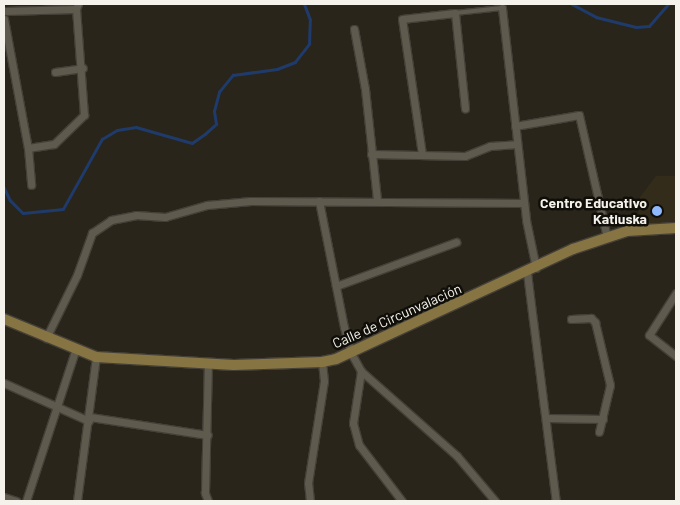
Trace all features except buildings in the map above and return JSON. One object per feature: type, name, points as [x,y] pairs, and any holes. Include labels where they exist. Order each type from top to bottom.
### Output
[{"type":"street","points":[[4,11],[77,7],[85,109],[81,121],[54,144],[28,148]]},
{"type":"street","points":[[502,8],[556,501]]},
{"type":"street","points":[[422,154],[402,19],[455,13],[465,108]]},
{"type":"street","points":[[4,19],[28,148],[31,185]]},
{"type":"street","points":[[354,29],[365,89],[377,200]]},
{"type":"street","points":[[55,72],[83,68]]},
{"type":"street","points":[[515,126],[579,115],[607,237]]},
{"type":"street","points":[[371,154],[465,156],[490,146],[517,144]]},
{"type":"street","points":[[46,338],[77,275],[92,233],[110,220],[136,215],[166,217],[207,205],[251,201],[377,200],[524,203]]},
{"type":"street","points":[[319,201],[351,352],[361,371],[457,456],[496,501]]},
{"type":"street","name":"Calle de Circunvalación","points":[[4,319],[75,351],[96,356],[208,364],[322,362],[351,352],[607,237],[650,228],[676,228]]},
{"type":"street","points":[[336,286],[456,242]]},
{"type":"street","points":[[676,292],[649,335],[676,356]]},
{"type":"street","points":[[571,319],[590,318],[595,322],[610,385],[599,432]]},
{"type":"street","points":[[26,501],[75,351]]},
{"type":"street","points":[[77,501],[96,356]]},
{"type":"street","points":[[310,501],[308,484],[324,381],[322,362]]},
{"type":"street","points":[[208,364],[208,435],[205,493],[208,501]]},
{"type":"street","points":[[361,371],[353,423],[359,445],[402,501]]},
{"type":"street","points":[[4,383],[55,408],[89,419],[208,435]]},
{"type":"street","points":[[546,418],[602,419]]},
{"type":"street","points":[[4,497],[16,501]]},
{"type":"lane","points":[[455,13],[502,8]]},
{"type":"shaded area","name":"Centro Educativo Katiuska","points":[[656,176],[676,176],[676,225],[637,225],[640,197]]},
{"type":"waterway","points":[[4,187],[10,200],[23,213],[63,209],[102,139],[117,130],[136,127],[192,143],[216,124],[214,111],[219,92],[233,75],[277,69],[295,62],[309,44],[310,20],[304,4]]},
{"type":"waterway","points":[[572,4],[596,17],[636,27],[649,26],[668,4]]},
{"type":"place","name":"Centro Educativo Katiuska","points":[[657,211]]}]
